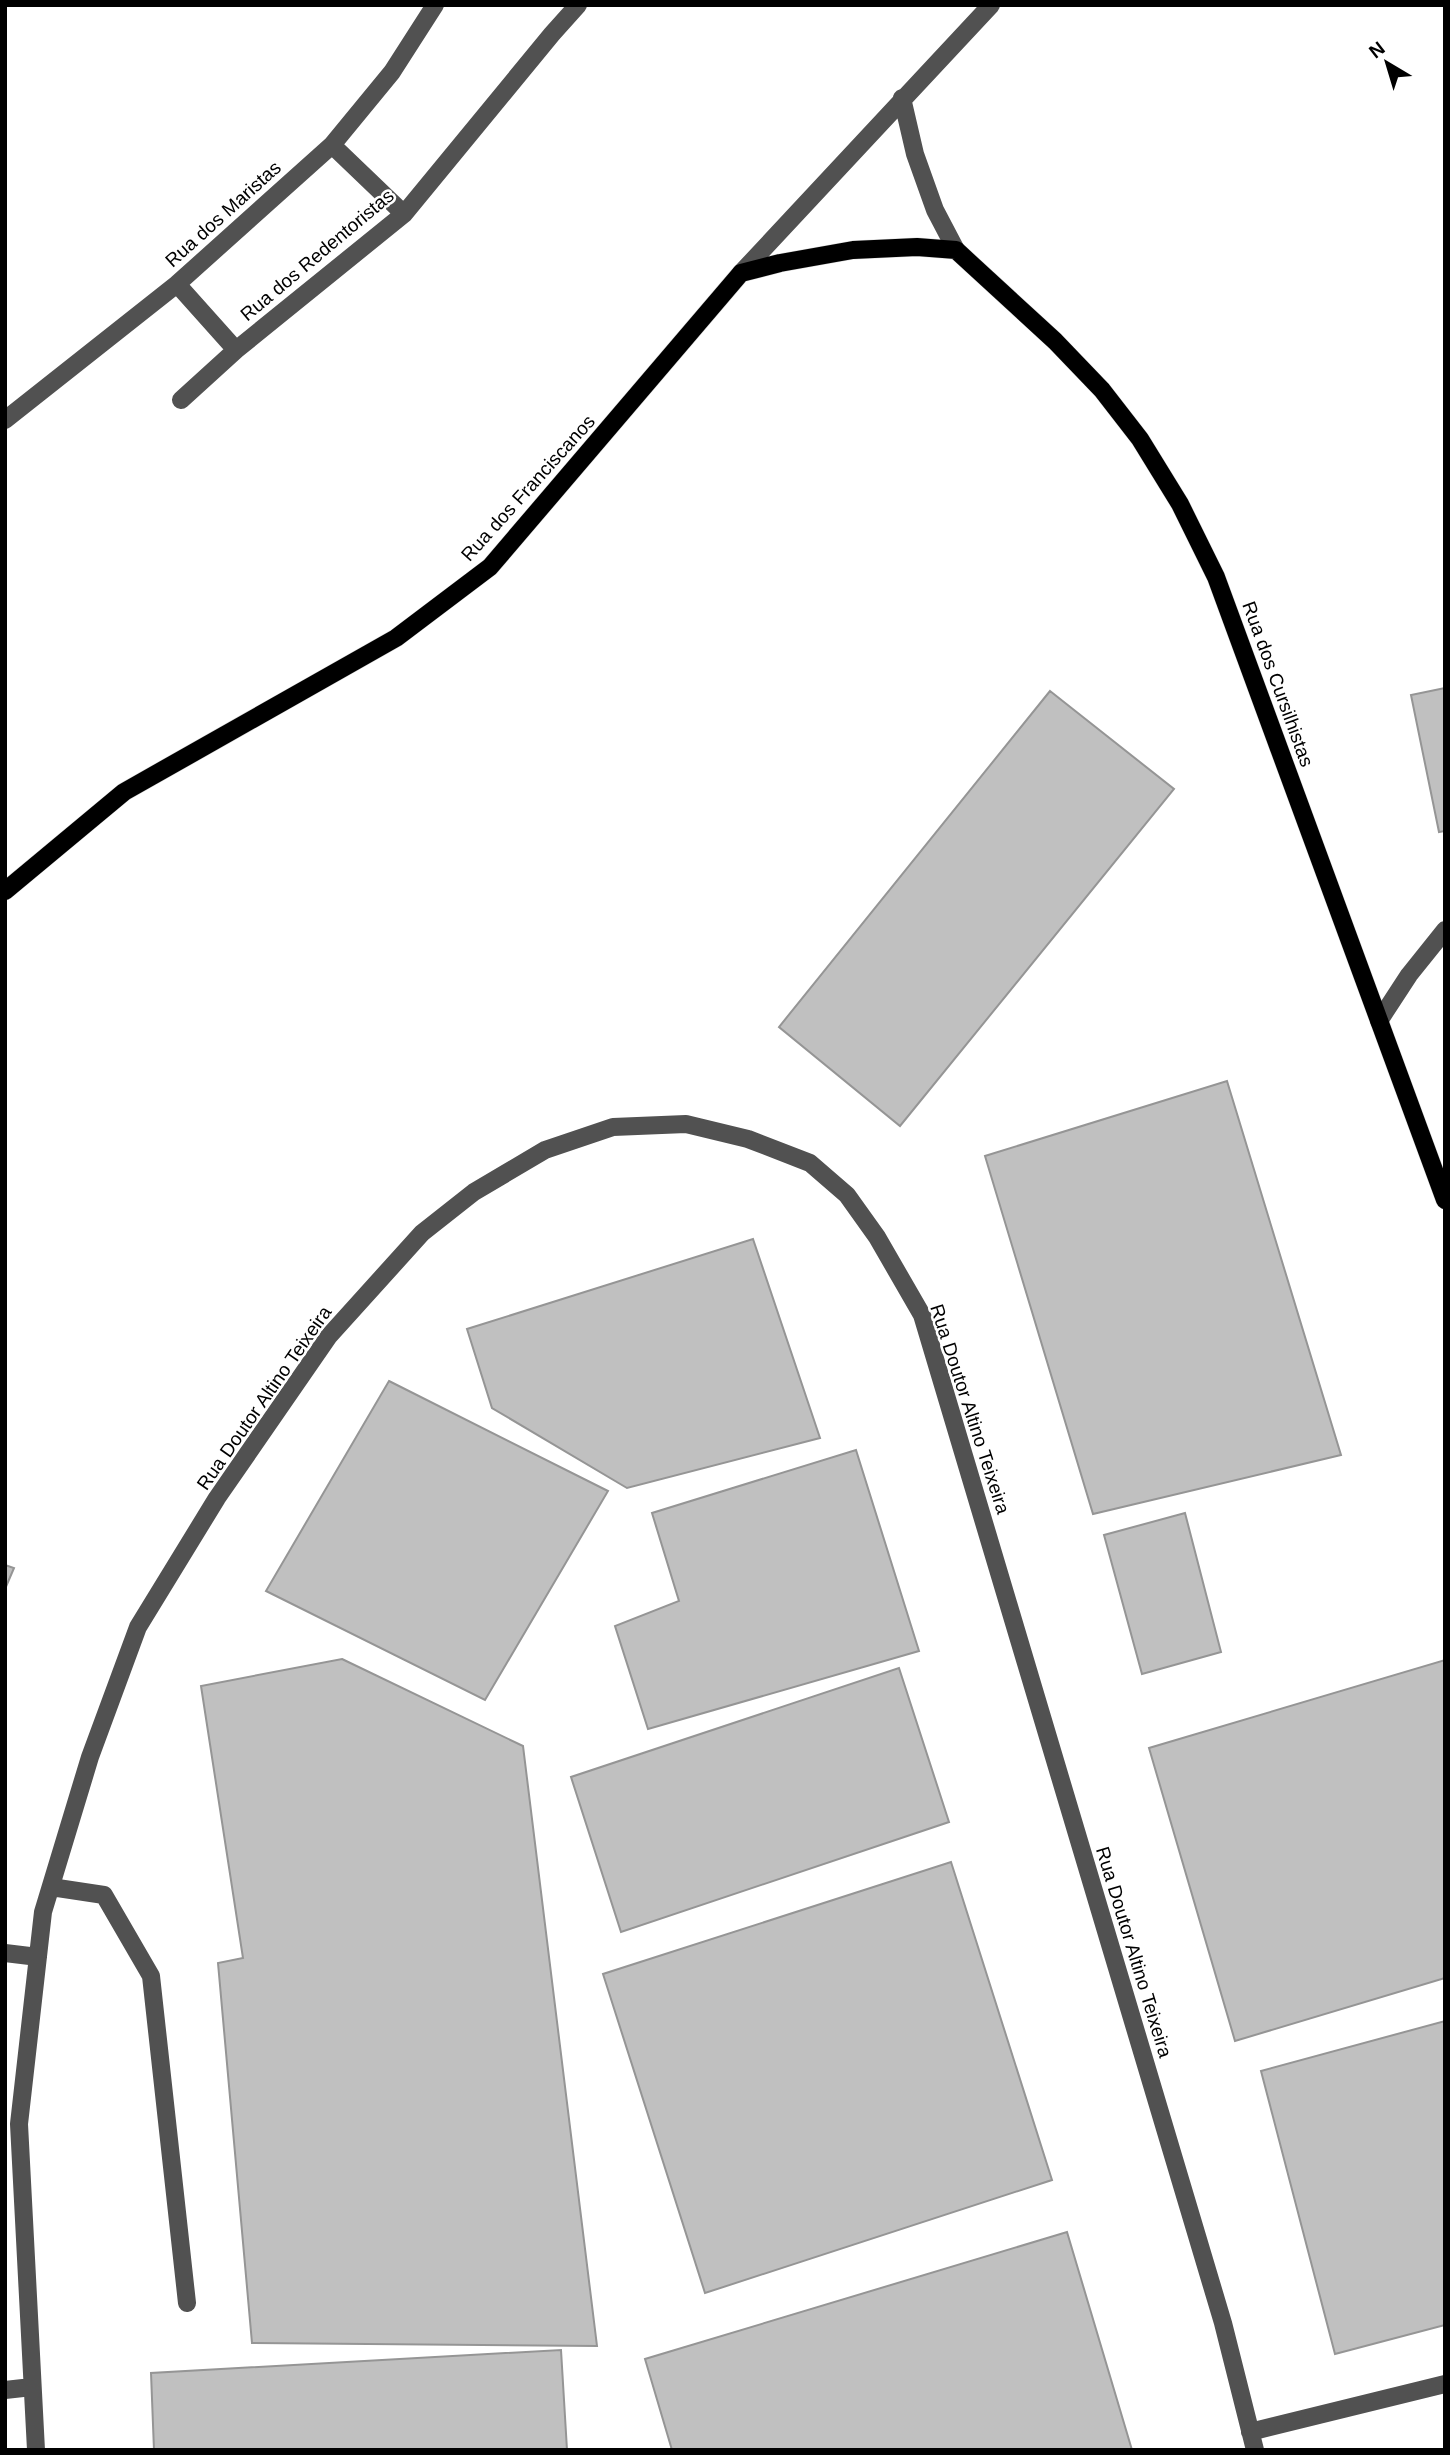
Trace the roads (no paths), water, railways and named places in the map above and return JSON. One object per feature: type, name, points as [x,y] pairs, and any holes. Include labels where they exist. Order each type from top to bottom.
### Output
[{"type":"main road","points":[[741,273],[853,250],[917,247],[956,250]]},
{"type":"main road","name":"Rua dos Cursilhistas","points":[[956,250],[1055,341],[1102,390],[1140,439],[1180,504],[1216,577],[1445,1200]]},
{"type":"main road","name":"Rua dos Franciscanos","points":[[5,891],[124,792],[396,638],[489,567],[741,273]]},
{"type":"street","name":"Rua dos Maristas","points":[[5,420],[177,284],[332,145],[392,72],[435,5]]},
{"type":"street","name":"Rua dos Redentoristas","points":[[181,400],[236,350],[404,214],[578,5]]},
{"type":"street","name":"Rua dos Franciscanos","points":[[741,273],[902,98],[992,5]]},
{"type":"street","name":"Rua dos Cursilhistas","points":[[902,98],[915,154],[931,199],[956,250]]},
{"type":"street","points":[[332,145],[404,214]]},
{"type":"street","points":[[177,284],[236,350]]},
{"type":"street","points":[[1379,1021],[1409,975],[1445,930]]},
{"type":"street","name":"Rua Doutor Altino Teixeira","points":[[36,2450],[19,2124],[43,1912],[90,1757],[138,1627],[217,1498],[329,1336],[422,1233],[474,1192],[545,1150],[613,1127],[686,1124],[748,1139],[810,1163],[847,1195],[877,1237],[922,1315],[1219,2309],[1252,2441]]},
{"type":"street","points":[[51,1887],[104,1895],[150,1976],[187,2303]]},
{"type":"street","points":[[5,1953],[38,1957]]},
{"type":"street","points":[[1252,2441],[1445,2384]]},
{"type":"street","points":[[5,2390],[32,2387]]}]
